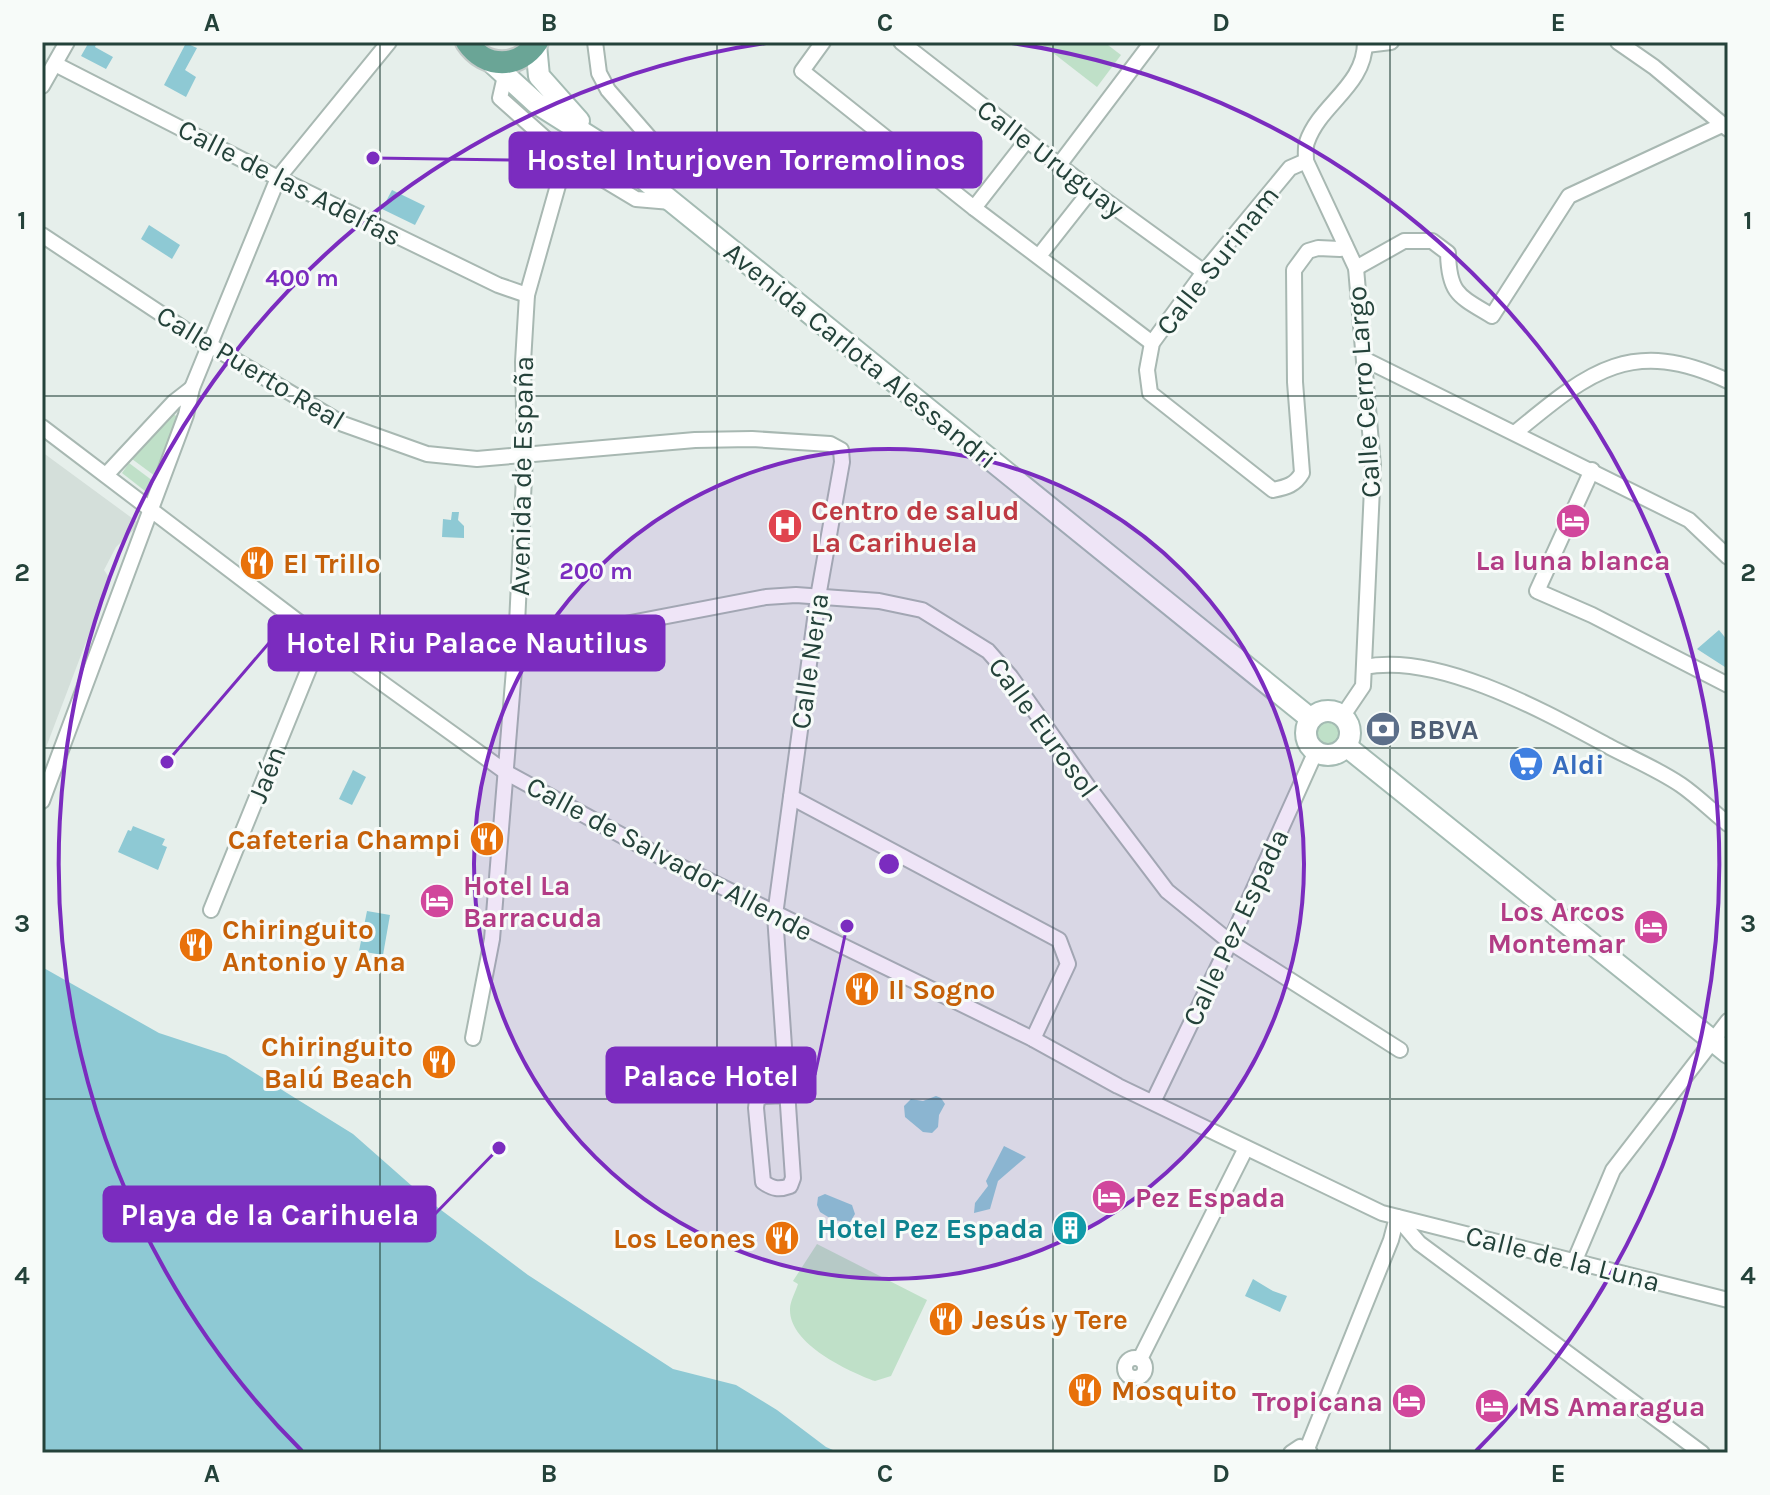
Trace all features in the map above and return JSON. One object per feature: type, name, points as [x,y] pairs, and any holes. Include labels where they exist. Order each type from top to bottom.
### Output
[{"type":"main road","points":[[467,42],[480,57],[497,69],[503,63],[527,55],[536,44]]},
{"type":"main road","name":"Avenida Carlota Alessandri","points":[[536,44],[539,76],[598,142]]},
{"type":"main road","name":"Avenida Carlota Alessandri","points":[[497,69],[536,103],[598,142],[1311,719]]},
{"type":"main road","points":[[1325,711],[1342,717],[1350,731],[1346,746],[1334,754],[1323,755],[1309,745],[1306,734],[1311,719],[1325,711]]},
{"type":"main road","points":[[1346,746],[1720,1047]]},
{"type":"street","points":[[42,86],[67,42]]},
{"type":"street","points":[[42,801],[152,509],[186,415],[192,388],[278,178],[389,42]]},
{"type":"street","points":[[497,69],[500,98],[566,157],[636,199],[665,197],[661,151],[608,90],[599,73],[595,42]]},
{"type":"street","points":[[823,42],[802,71],[974,208],[1152,343]]},
{"type":"street","name":"Calle Uruguay","points":[[901,42],[1091,190],[1204,272]]},
{"type":"street","points":[[1059,165],[1152,42]]},
{"type":"street","points":[[1306,161],[1306,143],[1359,72],[1365,44],[1391,42]]},
{"type":"street","points":[[1356,268],[1404,241],[1432,241],[1448,253],[1449,277],[1456,291],[1492,316],[1569,196],[1725,127],[1654,67],[1618,42]]},
{"type":"street","name":"Calle de las Adelfas","points":[[55,64],[278,178],[498,285],[527,295]]},
{"type":"street","points":[[974,208],[1027,140]]},
{"type":"street","name":"Avenida de España","points":[[473,1038],[492,939],[507,773],[525,456],[523,362],[527,295],[566,157]]},
{"type":"street","name":"Calle Cerro Largo","points":[[1306,161],[1356,268],[1373,466],[1363,686],[1342,717]]},
{"type":"street","name":"Calle Surinam","points":[[1306,161],[1290,168],[1204,272],[1152,343],[1147,370],[1150,393],[1273,490],[1288,487],[1298,481],[1302,473],[1295,369],[1294,270],[1308,251],[1340,249],[1345,245]]},
{"type":"street","points":[[1039,256],[1091,190]]},
{"type":"street","name":"Calle Puerto Real","points":[[42,235],[211,346],[343,424],[427,454],[477,459],[525,456]]},
{"type":"street","points":[[1364,359],[1689,520],[1728,557]]},
{"type":"street","points":[[1516,432],[1571,387],[1608,367],[1637,361],[1674,362],[1728,381]]},
{"type":"street","points":[[106,475],[174,402],[192,388]]},
{"type":"street","name":"Calle de Salvador Allende","points":[[42,427],[321,639],[507,773],[775,915],[1033,1039],[1246,1148],[1382,1213],[1397,1217]]},
{"type":"street","name":"Calle Nerja","points":[[525,456],[695,440],[752,439],[830,444],[841,450],[842,462],[818,597],[775,915],[793,1178],[790,1186],[780,1189],[763,1182],[756,1108],[757,1100],[764,1096],[786,1095]]},
{"type":"street","points":[[1592,470],[1537,591],[1592,615],[1728,685]]},
{"type":"street","name":"Calle Eurosol","points":[[516,645],[766,597],[796,595],[879,601],[922,610],[988,651],[1010,676],[1167,891],[1230,942],[1400,1050]]},
{"type":"street","name":"Jaén","points":[[211,910],[321,639]]},
{"type":"street","points":[[1364,667],[1387,663],[1436,672],[1501,691],[1544,710],[1679,784],[1728,824]]},
{"type":"street","name":"Calle Pez Espada","points":[[1153,1102],[1230,942],[1316,751]]},
{"type":"street","points":[[791,797],[1059,940],[1068,964],[1033,1039]]},
{"type":"street","points":[[1575,1260],[1613,1170],[1720,1047],[1728,1021]]},
{"type":"street","points":[[1140,1359],[1246,1148]]},
{"type":"street","points":[[1291,1453],[1296,1448],[1308,1451],[1391,1240],[1397,1217]]},
{"type":"street","points":[[1397,1217],[1419,1243],[1702,1453]]},
{"type":"street","name":"Calle de la Luna","points":[[1397,1217],[1728,1300]]},
{"type":"shaded area","points":[[42,452],[140,524],[116,547],[104,570],[108,584],[42,758]]},
{"type":"green space","points":[[1039,42],[1104,42],[1121,55],[1097,87]]},
{"type":"green space","points":[[173,414],[178,417],[155,476],[132,459]]},
{"type":"green space","points":[[129,463],[153,481],[149,491],[122,473]]},
{"type":"green space","points":[[1327,722],[1335,726],[1339,734],[1335,742],[1327,746],[1319,742],[1315,734],[1319,726]]},
{"type":"green space","points":[[817,1244],[927,1300],[891,1376],[875,1381],[836,1363],[809,1345],[792,1322],[790,1306],[798,1284],[793,1281]]},
{"type":"water","points":[[89,42],[97,42],[95,47],[113,57],[106,69],[81,56]]},
{"type":"water","points":[[186,43],[197,48],[185,70],[196,77],[186,97],[164,85]]},
{"type":"water","points":[[392,190],[425,206],[415,225],[382,209]]},
{"type":"water","points":[[149,225],[180,245],[172,259],[141,239]]},
{"type":"water","points":[[452,512],[459,512],[458,520],[464,526],[464,538],[442,537],[443,519],[451,520]]},
{"type":"water","points":[[1719,630],[1728,641],[1725,649],[1728,651],[1728,669],[1697,649]]},
{"type":"water","points":[[353,770],[366,777],[352,805],[339,799]]},
{"type":"water","points":[[133,826],[165,839],[162,845],[167,847],[158,870],[118,852]]},
{"type":"water","points":[[367,911],[390,915],[383,955],[359,951]]},
{"type":"water","points":[[42,967],[159,1033],[226,1055],[353,1134],[429,1201],[528,1275],[673,1369],[736,1385],[777,1410],[826,1447],[840,1453],[42,1453]]},
{"type":"water","points":[[936,1096],[945,1104],[939,1115],[938,1127],[932,1133],[923,1132],[905,1117],[904,1106],[911,1099],[923,1101]]},
{"type":"water","points":[[1004,1146],[1026,1157],[998,1181],[990,1209],[974,1213],[975,1203],[988,1186],[986,1181]]},
{"type":"water","points":[[825,1194],[852,1205],[855,1214],[849,1224],[841,1225],[841,1221],[820,1212],[818,1197]]},
{"type":"water","points":[[1253,1279],[1287,1296],[1280,1312],[1245,1296]]},
{"type":"place","name":"Hostel Inturjoven Torremolinos","points":[[373,158]]},
{"type":"place","name":"La luna blanca","points":[[1573,521]]},
{"type":"place","name":"Centro de salud La Carihuela","points":[[785,526]]},
{"type":"place","name":"El Trillo","points":[[257,563]]},
{"type":"place","name":"BBVA","points":[[1383,729]]},
{"type":"place","name":"Hotel Riu Palace Nautilus","points":[[167,762]]},
{"type":"place","name":"Aldi","points":[[1526,764]]},
{"type":"place","name":"Cafeteria Champi","points":[[487,839]]},
{"type":"place","name":"Hotel La Barracuda","points":[[437,901]]},
{"type":"place","name":"Palace Hotel","points":[[847,926]]},
{"type":"place","name":"Los Arcos Montemar","points":[[1651,927]]},
{"type":"place","name":"Chiringuito Antonio y Ana","points":[[196,945]]},
{"type":"place","name":"Il Sogno","points":[[862,989]]},
{"type":"place","name":"Chiringuito Balú Beach","points":[[439,1062]]},
{"type":"place","name":"Playa de la Carihuela","points":[[499,1148]]},
{"type":"place","name":"Pez Espada","points":[[1109,1197]]},
{"type":"place","name":"Hotel Pez Espada","points":[[1070,1228]]},
{"type":"place","name":"Los Leones","points":[[782,1238]]},
{"type":"place","name":"Jesús y Tere","points":[[946,1319]]},
{"type":"place","name":"Mosquito","points":[[1085,1390]]},
{"type":"place","name":"Tropicana","points":[[1409,1401]]},
{"type":"place","name":"MS Amaragua","points":[[1492,1406]]}]
